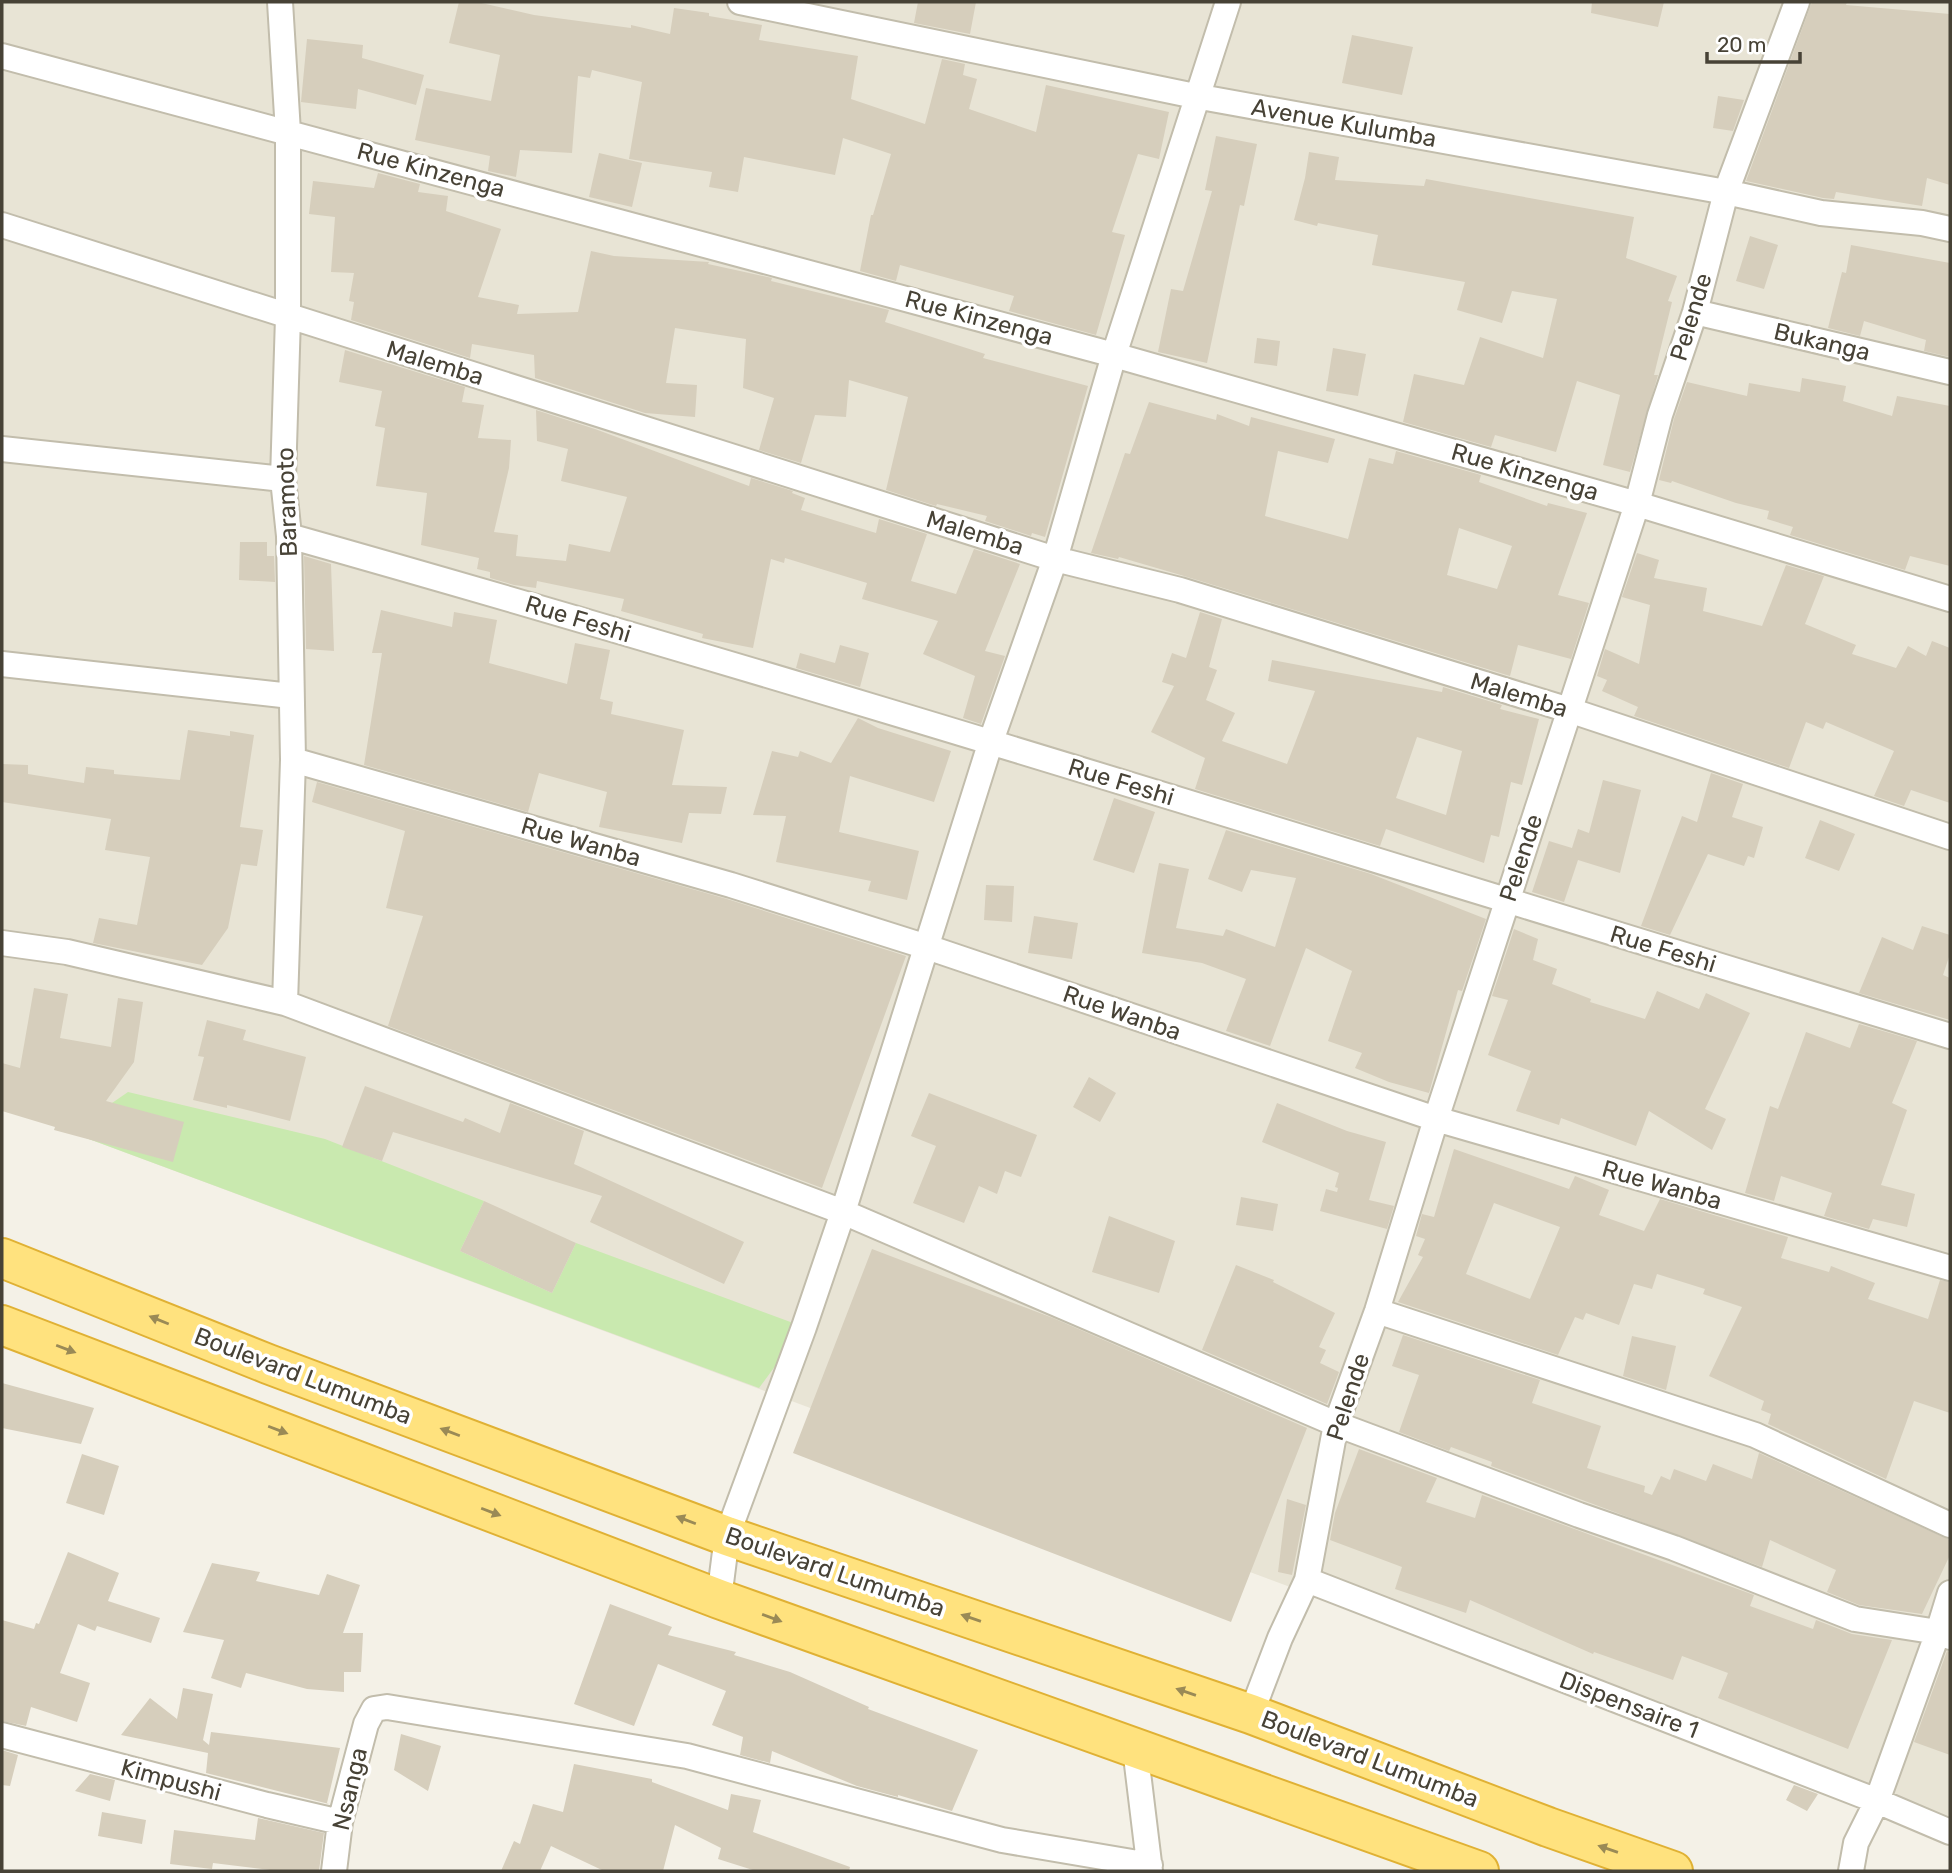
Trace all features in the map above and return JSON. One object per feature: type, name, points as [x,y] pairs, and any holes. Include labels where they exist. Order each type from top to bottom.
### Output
[{"type":"highway","name":"Boulevard Lumumba","points":[[2,1258],[268,1364],[727,1536],[1251,1714],[1548,1827],[1673,1871]]},
{"type":"highway","points":[[2,1325],[719,1599],[1479,1871]]},
{"type":"street","name":"Baramoto","points":[[280,2],[288,132],[288,317],[283,479],[289,536],[292,696],[285,1003]]},
{"type":"street","name":"Avenue Kulumba","points":[[740,2],[1195,96],[1726,192],[1821,212],[1922,223],[1950,229]]},
{"type":"street","points":[[719,1599],[727,1536],[843,1212],[990,741],[1055,559],[1114,355],[1227,2]]},
{"type":"street","name":"Pelende","points":[[1251,1714],[1280,1638],[1307,1580],[1336,1424],[1377,1311],[1436,1119],[1637,504],[1660,415],[1695,312],[1726,192],[1797,2]]},
{"type":"street","name":"Rue Kinzenga","points":[[2,56],[1114,355],[1637,504],[1950,600]]},
{"type":"street","name":"Malemba","points":[[2,225],[1055,559],[1180,590],[1569,710],[1950,837]]},
{"type":"street","name":"Bukanga","points":[[1695,312],[1950,372]]},
{"type":"street","points":[[2,449],[283,479]]},
{"type":"street","name":"Rue Feshi","points":[[289,536],[990,741],[1950,1036]]},
{"type":"street","points":[[2,664],[292,696]]},
{"type":"street","name":"Rue Wanba","points":[[292,760],[732,885],[927,947],[1436,1119],[1950,1268]]},
{"type":"street","points":[[2,943],[67,952],[285,1003],[843,1212],[1336,1424],[1674,1548],[1855,1619],[1944,1635]]},
{"type":"street","points":[[1377,1311],[1755,1435],[1950,1525]]},
{"type":"street","name":"Dispensaire 1","points":[[1307,1580],[1877,1801],[1950,1832]]},
{"type":"street","points":[[1851,1871],[1856,1843],[1877,1801],[1944,1635],[1950,1593]]},
{"type":"street","name":"Nsanga","points":[[334,1871],[340,1822],[366,1724],[374,1709],[387,1707],[474,1719],[687,1756],[1002,1840],[1150,1868]]},
{"type":"street","name":"Kimpushi","points":[[2,1735],[340,1822]]},
{"type":"street","points":[[1135,1748],[1137,1782],[1150,1868]]},
{"type":"shaded area","points":[[2,2],[1950,2],[1950,1833],[70,1132],[2,1103]]},
{"type":"green space","points":[[128,1092],[325,1139],[484,1201],[460,1251],[552,1293],[576,1243],[804,1327],[759,1388],[70,1132]]},
{"type":"building","points":[[459,2],[477,2],[534,15],[631,28],[631,25],[670,34],[674,8],[762,25],[759,40],[858,56],[851,99],[925,124],[942,59],[965,64],[963,75],[977,79],[969,109],[1036,132],[1046,85],[1169,112],[1159,159],[1138,154],[1112,232],[1125,235],[1096,335],[1009,311],[1014,296],[900,265],[896,281],[860,271],[871,215],[891,154],[843,138],[835,175],[744,157],[738,192],[709,187],[712,172],[629,159],[642,82],[592,70],[590,78],[578,76],[572,153],[520,150],[516,177],[488,171],[490,156],[415,140],[426,88],[491,101],[500,55],[449,43]]},
{"type":"building","points":[[918,2],[976,2],[970,34],[914,23]]},
{"type":"building","points":[[1592,2],[1664,2],[1658,27],[1591,13]]},
{"type":"building","points":[[1812,2],[1847,2],[1846,5],[1950,14],[1950,185],[1927,178],[1922,206],[1836,192],[1834,199],[1823,198],[1746,181]]},
{"type":"building","points":[[1352,35],[1413,47],[1402,95],[1342,83]]},
{"type":"building","points":[[307,39],[363,45],[362,58],[424,75],[416,105],[358,89],[356,109],[301,102]]},
{"type":"building","points":[[1718,96],[1744,100],[1733,131],[1713,128]]},
{"type":"building","points":[[1216,136],[1257,144],[1244,206],[1240,205],[1207,363],[1158,352],[1171,289],[1183,291],[1212,191],[1205,190]]},
{"type":"building","points":[[1309,152],[1339,157],[1335,180],[1424,186],[1426,179],[1634,217],[1626,258],[1677,276],[1668,301],[1672,302],[1654,375],[1658,375],[1630,472],[1603,465],[1620,395],[1577,381],[1556,452],[1495,435],[1491,447],[1403,422],[1414,374],[1464,385],[1480,337],[1543,358],[1557,299],[1512,291],[1502,323],[1457,310],[1465,282],[1372,265],[1378,235],[1294,220]]},
{"type":"building","points":[[599,153],[642,163],[632,207],[589,197]]},
{"type":"building","points":[[378,173],[420,184],[418,192],[448,196],[446,211],[501,229],[478,297],[519,305],[517,314],[578,312],[591,251],[614,256],[709,262],[708,264],[772,278],[771,281],[889,310],[885,322],[985,354],[983,358],[1088,386],[1045,537],[1032,533],[1031,536],[985,521],[987,516],[937,504],[936,506],[886,490],[908,397],[849,380],[846,417],[815,415],[801,463],[759,450],[774,398],[743,388],[746,339],[675,328],[666,383],[697,385],[695,417],[645,413],[535,378],[534,355],[472,344],[470,358],[351,320],[354,302],[349,301],[354,273],[331,272],[335,217],[309,214],[313,181],[374,188]]},
{"type":"building","points":[[1750,236],[1778,245],[1764,289],[1736,281]]},
{"type":"building","points":[[1851,245],[1950,263],[1950,357],[1924,351],[1926,340],[1864,321],[1860,336],[1828,328],[1842,272],[1846,273]]},
{"type":"building","points":[[1257,338],[1280,341],[1277,366],[1254,363]]},
{"type":"building","points":[[1333,348],[1366,354],[1358,396],[1326,391]]},
{"type":"building","points":[[345,350],[465,387],[462,402],[484,405],[478,438],[511,440],[509,468],[494,532],[518,535],[516,556],[566,561],[569,544],[610,552],[627,497],[561,481],[568,449],[537,441],[536,410],[749,486],[751,478],[793,491],[792,493],[805,498],[801,510],[876,533],[879,519],[927,534],[911,581],[956,594],[974,549],[1020,564],[985,651],[1005,656],[981,724],[963,718],[975,676],[923,654],[938,621],[862,599],[867,583],[785,558],[784,563],[771,559],[753,648],[702,638],[703,634],[621,611],[624,599],[537,581],[536,588],[490,578],[490,572],[477,569],[479,558],[421,545],[427,493],[376,486],[385,428],[375,426],[382,391],[339,382]]},
{"type":"building","points":[[1802,378],[1846,386],[1843,401],[1892,416],[1897,396],[1950,406],[1950,566],[1910,556],[1905,570],[1790,535],[1793,527],[1767,519],[1769,511],[1736,503],[1672,481],[1659,480],[1674,419],[1687,382],[1747,396],[1749,383],[1800,392]]},
{"type":"building","points":[[1149,402],[1216,420],[1217,414],[1249,426],[1251,417],[1335,439],[1328,463],[1278,451],[1265,516],[1348,539],[1369,458],[1393,464],[1396,451],[1481,475],[1479,482],[1547,506],[1548,503],[1587,513],[1558,595],[1589,603],[1571,659],[1518,645],[1510,676],[1184,576],[1119,557],[1118,559],[1091,553],[1125,453],[1130,454]],"holes":[[[1459,528],[1512,546],[1497,589],[1447,575]]]},
{"type":"building","points":[[240,542],[267,542],[267,556],[274,556],[275,582],[239,580]]},
{"type":"building","points":[[1637,553],[1659,560],[1654,578],[1707,588],[1703,611],[1762,626],[1786,565],[1824,576],[1805,624],[1856,645],[1852,654],[1896,668],[1908,646],[1926,656],[1932,641],[1950,648],[1950,803],[1911,790],[1904,806],[1874,796],[1894,751],[1826,722],[1823,729],[1806,722],[1789,768],[1634,716],[1638,707],[1602,691],[1607,680],[1597,676],[1605,649],[1639,664],[1650,605],[1622,597]]},
{"type":"building","points":[[304,556],[331,564],[334,651],[306,649]]},
{"type":"building","points":[[381,610],[452,627],[454,612],[497,620],[489,663],[567,684],[575,643],[610,650],[600,699],[613,702],[611,714],[684,730],[672,785],[727,787],[721,814],[689,813],[682,843],[599,827],[607,792],[539,773],[528,812],[364,765],[382,653],[372,653]]},
{"type":"building","points":[[1200,612],[1222,619],[1209,667],[1217,670],[1206,700],[1235,713],[1222,741],[1287,764],[1315,691],[1268,681],[1272,660],[1442,692],[1443,687],[1502,705],[1500,709],[1539,719],[1522,785],[1511,782],[1499,837],[1491,835],[1484,863],[1386,829],[1380,846],[1195,789],[1205,758],[1151,732],[1174,686],[1162,682],[1172,653],[1186,658]],"holes":[[[1417,737],[1462,751],[1446,815],[1396,798]]]},
{"type":"building","points":[[840,645],[869,653],[860,687],[796,668],[800,653],[835,663]]},
{"type":"building","points":[[858,718],[878,728],[951,751],[934,802],[850,776],[839,832],[919,851],[907,900],[868,891],[871,881],[776,862],[786,816],[753,815],[772,751],[798,757],[800,751],[831,763]]},
{"type":"building","points":[[188,730],[230,736],[230,731],[254,735],[240,827],[263,830],[257,866],[241,864],[228,928],[202,965],[93,943],[99,918],[137,925],[150,857],[105,850],[111,819],[2,802],[2,764],[28,765],[28,774],[84,783],[86,767],[114,770],[114,774],[180,780]]},
{"type":"building","points":[[1711,773],[1743,784],[1732,817],[1763,827],[1754,858],[1748,856],[1744,866],[1708,854],[1670,935],[1641,926],[1682,816],[1697,822]]},
{"type":"building","points":[[1603,780],[1641,790],[1620,873],[1578,860],[1564,902],[1532,892],[1549,841],[1572,848],[1578,829],[1589,833]]},
{"type":"building","points":[[317,782],[727,899],[906,956],[822,1188],[388,1026],[423,916],[386,908],[405,831],[312,802]]},
{"type":"building","points":[[1114,798],[1155,812],[1134,873],[1093,860]]},
{"type":"building","points":[[1820,820],[1855,834],[1839,871],[1805,858]]},
{"type":"building","points":[[1226,830],[1371,874],[1486,919],[1462,991],[1458,990],[1429,1093],[1389,1082],[1355,1068],[1362,1053],[1328,1041],[1352,971],[1306,948],[1270,1046],[1226,1031],[1246,979],[1202,963],[1142,953],[1159,863],[1189,869],[1176,928],[1223,936],[1226,929],[1275,947],[1296,878],[1251,870],[1242,892],[1208,879]]},
{"type":"building","points":[[986,885],[1014,886],[1012,922],[984,920]]},
{"type":"building","points":[[1034,916],[1078,923],[1072,959],[1028,953]]},
{"type":"building","points":[[1922,926],[1950,935],[1950,954],[1943,975],[1950,978],[1950,1020],[1859,993],[1882,937],[1913,950]]},
{"type":"building","points":[[1514,929],[1538,939],[1533,960],[1557,969],[1552,984],[1591,999],[1590,1002],[1645,1019],[1657,991],[1699,1009],[1706,993],[1750,1013],[1705,1109],[1726,1119],[1712,1150],[1649,1111],[1636,1146],[1561,1118],[1559,1125],[1516,1111],[1531,1071],[1488,1055],[1508,1000],[1492,996]]},
{"type":"building","points":[[34,988],[68,994],[60,1038],[111,1047],[118,998],[143,1002],[134,1062],[106,1101],[184,1122],[173,1162],[54,1130],[55,1127],[2,1111],[2,1063],[20,1068]]},
{"type":"building","points":[[207,1020],[246,1030],[243,1040],[306,1057],[290,1121],[227,1105],[227,1108],[193,1100],[204,1057],[198,1056]]},
{"type":"building","points":[[1859,1024],[1917,1041],[1892,1103],[1907,1110],[1881,1185],[1915,1194],[1907,1227],[1873,1219],[1869,1229],[1824,1216],[1832,1193],[1781,1176],[1774,1201],[1745,1193],[1770,1106],[1778,1109],[1806,1032],[1850,1048]]},
{"type":"building","points":[[1089,1077],[1116,1093],[1100,1122],[1073,1107]]},
{"type":"building","points":[[365,1086],[463,1122],[465,1118],[500,1133],[510,1103],[584,1131],[574,1164],[744,1242],[724,1284],[590,1222],[602,1196],[393,1132],[382,1161],[342,1147]]},
{"type":"building","points":[[929,1093],[1037,1135],[1021,1177],[1005,1171],[997,1194],[979,1186],[964,1223],[913,1203],[936,1146],[911,1136]]},
{"type":"building","points":[[1277,1103],[1347,1131],[1386,1142],[1369,1200],[1394,1206],[1387,1229],[1320,1211],[1326,1189],[1337,1192],[1338,1188],[1335,1187],[1339,1173],[1262,1142]]},
{"type":"building","points":[[1454,1149],[1569,1189],[1575,1176],[1609,1190],[1599,1215],[1644,1231],[1660,1199],[1788,1237],[1781,1258],[1829,1272],[1831,1266],[1875,1283],[1868,1299],[1928,1319],[1940,1280],[1950,1282],[1950,1413],[1914,1401],[1886,1479],[1768,1424],[1771,1414],[1761,1410],[1764,1401],[1709,1376],[1742,1307],[1703,1294],[1705,1289],[1657,1274],[1652,1289],[1634,1284],[1619,1325],[1586,1313],[1583,1320],[1575,1317],[1558,1355],[1398,1302],[1423,1257],[1418,1255],[1425,1239],[1416,1236],[1422,1214],[1434,1217]],"holes":[[[1494,1203],[1560,1227],[1530,1299],[1466,1274]]]},
{"type":"building","points":[[1241,1197],[1278,1204],[1273,1231],[1236,1225]]},
{"type":"building","points":[[484,1201],[576,1243],[552,1293],[460,1251]]},
{"type":"building","points":[[1109,1216],[1175,1241],[1159,1293],[1092,1272]]},
{"type":"building","points":[[872,1249],[1053,1318],[1307,1428],[1231,1622],[793,1453]]},
{"type":"building","points":[[1236,1265],[1274,1280],[1273,1282],[1335,1313],[1319,1347],[1326,1350],[1320,1363],[1339,1372],[1327,1404],[1202,1350]]},
{"type":"building","points":[[1403,1335],[1540,1380],[1532,1403],[1601,1426],[1587,1468],[1645,1486],[1644,1492],[1652,1495],[1661,1476],[1670,1480],[1674,1469],[1706,1481],[1713,1464],[1752,1479],[1759,1453],[1950,1540],[1950,1555],[1922,1614],[1859,1605],[1827,1592],[1836,1570],[1770,1540],[1762,1567],[1491,1466],[1492,1462],[1451,1447],[1449,1451],[1399,1432],[1419,1375],[1392,1366]]},
{"type":"building","points":[[1632,1336],[1676,1346],[1666,1390],[1623,1376]]},
{"type":"building","points":[[2,1383],[94,1408],[81,1444],[2,1428]]},
{"type":"building","points":[[1359,1449],[1437,1478],[1426,1502],[1475,1518],[1482,1495],[1754,1595],[1750,1606],[1813,1629],[1816,1620],[1852,1634],[1892,1640],[1848,1749],[1718,1698],[1728,1673],[1682,1656],[1673,1680],[1594,1652],[1593,1654],[1470,1600],[1466,1613],[1395,1589],[1402,1567],[1330,1540],[1335,1513]]},
{"type":"building","points":[[82,1454],[119,1466],[104,1515],[66,1503]]},
{"type":"building","points":[[1287,1499],[1306,1505],[1292,1575],[1278,1572]]},
{"type":"building","points":[[68,1552],[119,1573],[108,1601],[160,1618],[151,1643],[97,1626],[95,1631],[78,1624],[60,1673],[90,1683],[77,1722],[31,1707],[26,1726],[2,1721],[2,1620],[34,1629],[36,1623],[39,1624]]},
{"type":"building","points":[[212,1563],[260,1572],[256,1581],[319,1595],[327,1574],[360,1585],[343,1633],[363,1633],[361,1672],[344,1672],[344,1692],[307,1689],[246,1673],[241,1688],[211,1678],[224,1640],[183,1632]]},
{"type":"building","points":[[610,1604],[672,1627],[668,1635],[736,1652],[734,1655],[790,1672],[869,1707],[868,1709],[978,1750],[952,1811],[857,1786],[772,1751],[770,1763],[740,1755],[743,1737],[712,1725],[726,1691],[658,1664],[634,1726],[574,1704]]},
{"type":"building","points":[[1947,1651],[1950,1652],[1950,1755],[1914,1742]]},
{"type":"building","points":[[183,1688],[213,1694],[203,1740],[209,1745],[211,1732],[340,1748],[327,1803],[329,1804],[206,1773],[208,1753],[121,1735],[150,1698],[177,1719]]},
{"type":"building","points":[[401,1734],[441,1746],[428,1791],[394,1770]]},
{"type":"building","points":[[2,1750],[18,1755],[10,1786],[2,1785]]},
{"type":"building","points":[[574,1764],[652,1779],[652,1782],[728,1810],[731,1794],[761,1800],[753,1832],[850,1867],[849,1871],[756,1871],[718,1859],[721,1848],[675,1825],[663,1871],[604,1871],[551,1846],[540,1871],[501,1871],[514,1841],[520,1844],[533,1804],[563,1812]]},
{"type":"building","points":[[90,1774],[115,1780],[110,1801],[75,1791]]},
{"type":"building","points":[[1794,1785],[1818,1794],[1807,1811],[1786,1800]]},
{"type":"building","points":[[102,1812],[146,1820],[142,1844],[98,1836]]},
{"type":"building","points":[[258,1818],[324,1833],[319,1871],[278,1871],[213,1863],[212,1869],[170,1864],[174,1830],[255,1840]]}]
